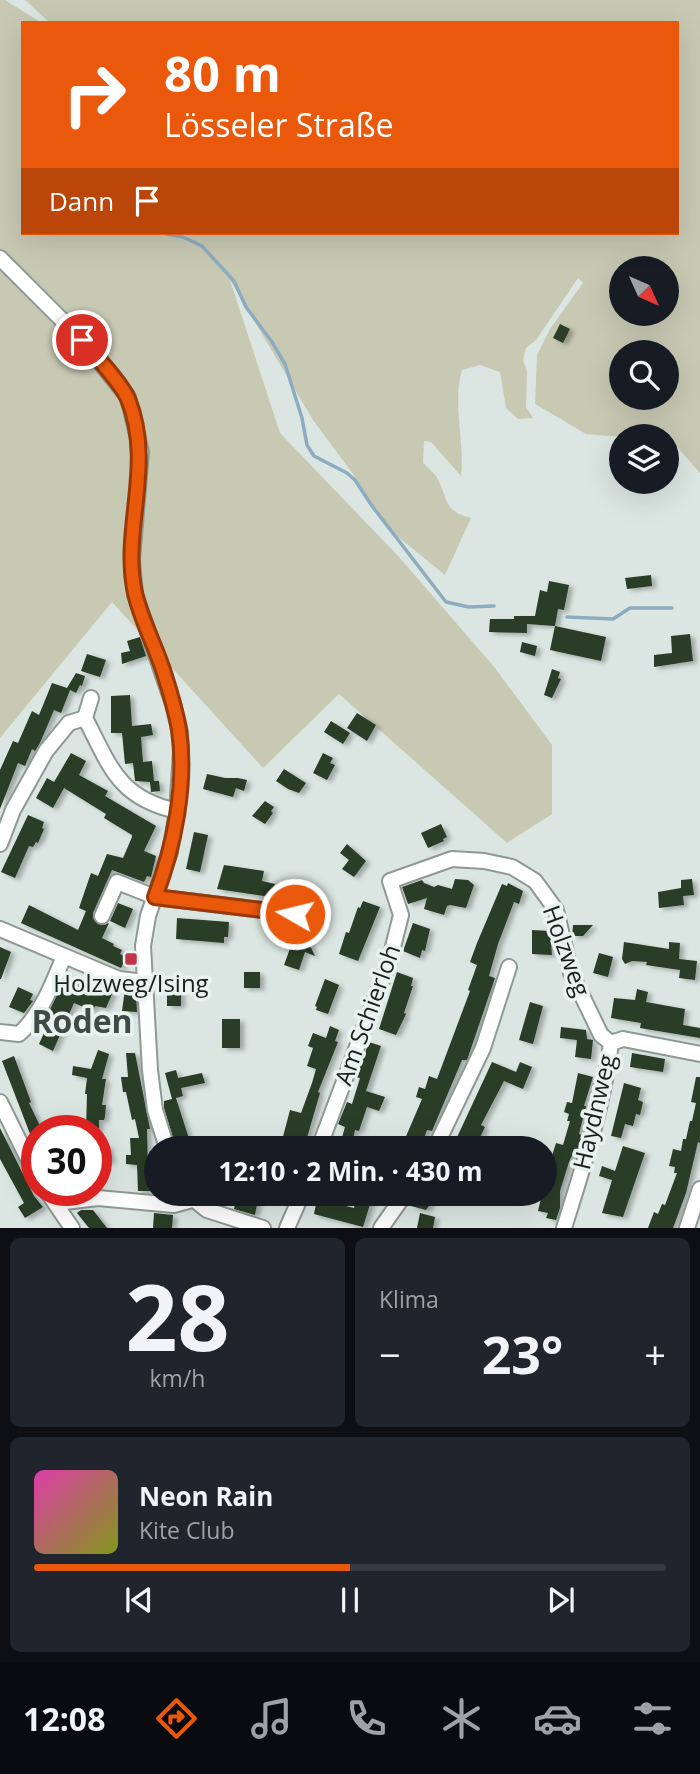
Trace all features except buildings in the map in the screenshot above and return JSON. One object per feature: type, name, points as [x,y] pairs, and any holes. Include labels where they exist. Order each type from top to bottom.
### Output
[{"type":"street","points":[[0,258],[82,340],[128,397],[141,452],[132,560],[135,594],[164,672],[177,717],[181,752],[177,811],[170,852],[144,930],[150,1070],[155,1110],[163,1136]]},
{"type":"street","points":[[91,698],[85,718],[118,780],[141,797],[177,811]]},
{"type":"street","points":[[0,844],[13,810],[46,751],[69,723],[85,718]]},
{"type":"street","name":"Holzweg","points":[[390,881],[453,859],[484,861],[512,867],[535,881],[556,910],[571,973],[601,1035],[611,1043]]},
{"type":"street","name":"Am Schierloh","points":[[323,1136],[393,948],[401,915],[390,881]]},
{"type":"street","points":[[102,916],[117,882],[155,897],[295,914]]},
{"type":"street","points":[[0,929],[119,979],[145,982]]},
{"type":"street","points":[[0,1032],[19,1034],[28,1027],[51,988],[64,956]]},
{"type":"street","points":[[441,1136],[483,1048],[509,967]]},
{"type":"street","name":"Haydnweg","points":[[564,1228],[595,1127],[607,1078],[611,1043],[623,1039],[700,1054]]},
{"type":"street","points":[[0,1102],[21,1145]]},
{"type":"street","points":[[687,1228],[700,1189]]},
{"type":"street","points":[[112,1199],[144,1202]]},
{"type":"street","points":[[57,1206],[72,1228]]},
{"type":"street","points":[[202,1206],[225,1218],[264,1228]]},
{"type":"street","points":[[287,1228],[297,1206]]},
{"type":"street","points":[[381,1228],[397,1206]]},
{"type":"green space","points":[[0,0],[5,0],[39,21],[21,21],[21,235],[679,235],[679,21],[48,21],[25,0],[700,0],[700,473],[679,449],[679,424],[609,424],[609,436],[586,434],[535,404],[537,355],[550,329],[583,283],[578,278],[536,340],[526,348],[523,360],[527,371],[526,407],[533,418],[518,419],[506,408],[500,372],[480,365],[462,370],[459,383],[461,476],[431,442],[424,441],[423,463],[436,476],[450,507],[471,518],[445,575],[387,528],[353,474],[313,420],[230,280],[280,433],[400,558],[495,668],[552,745],[552,814],[507,843],[339,694],[263,768],[112,602],[0,738]]},
{"type":"waterway","points":[[172,235],[202,246],[234,281],[246,307],[285,364],[302,418],[307,445],[314,456],[355,480],[446,602],[469,607],[494,606]]},
{"type":"waterway","points":[[567,617],[613,619],[630,608],[672,608]]},
{"type":"place","name":"Holzweg/Ising","points":[[131,959]]},
{"type":"district","name":"Roden","points":[[82,1022]]},
{"type":"route","points":[[82,340],[128,397],[141,452],[132,560],[135,594],[164,672],[180,732],[181,770],[174,832],[155,897],[295,914]]}]
